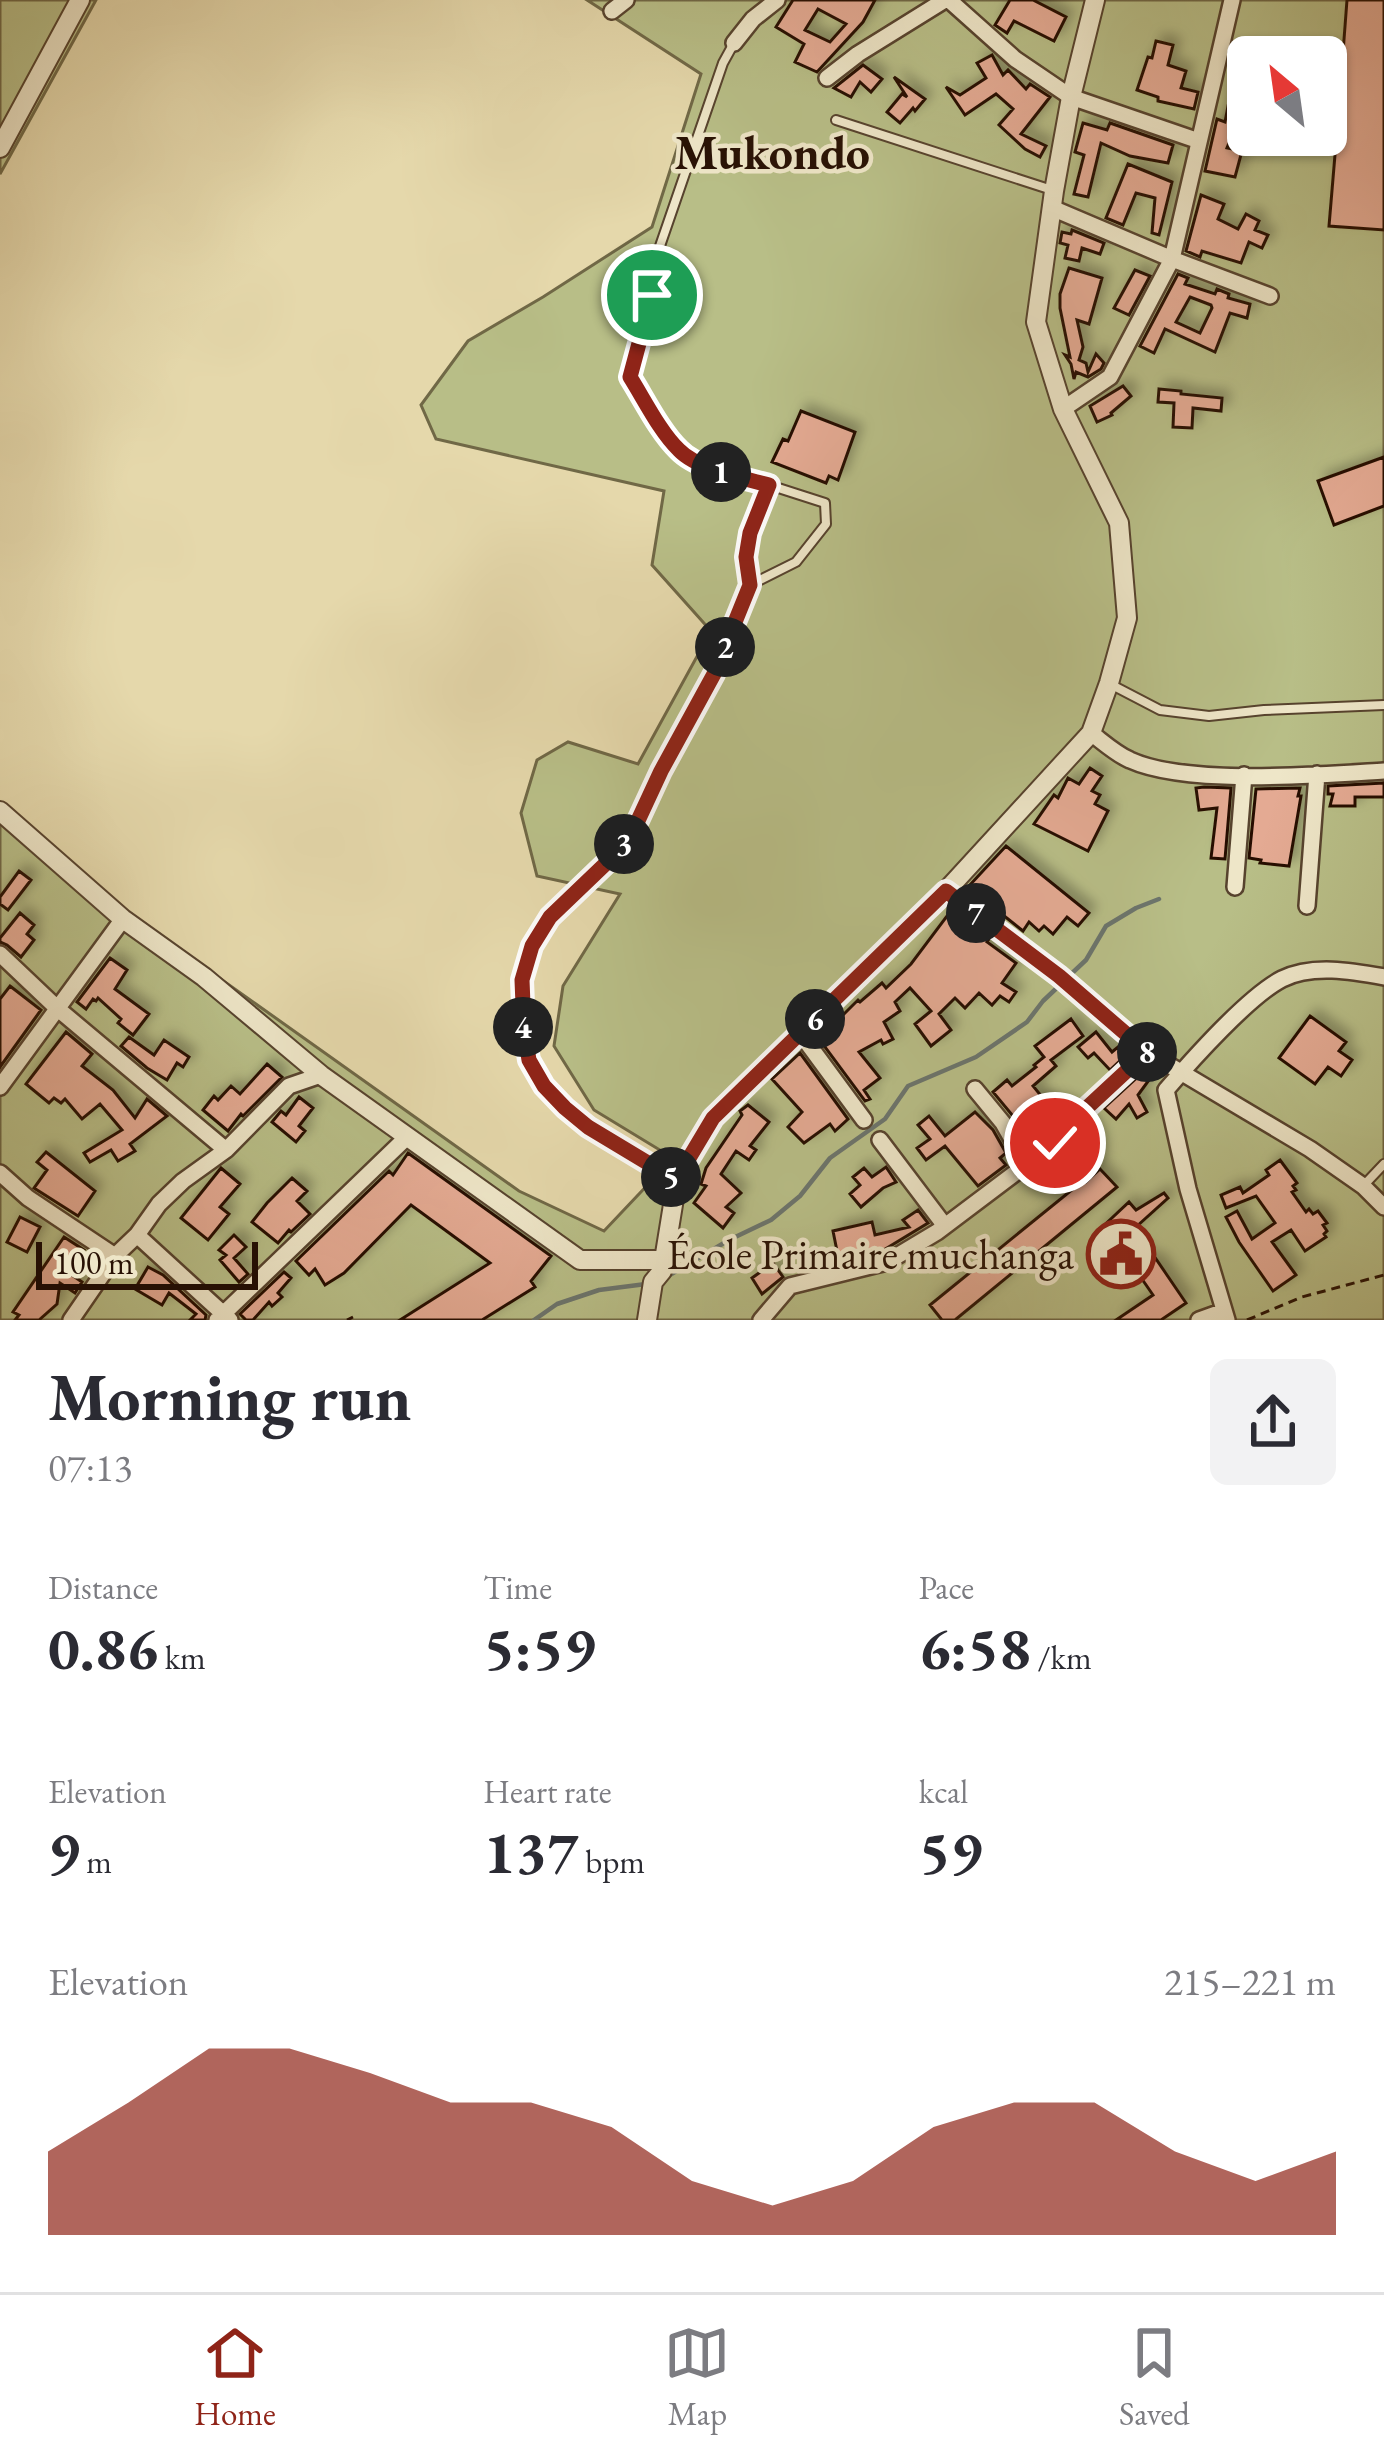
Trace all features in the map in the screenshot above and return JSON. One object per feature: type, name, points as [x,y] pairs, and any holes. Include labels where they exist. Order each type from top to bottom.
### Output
[{"type":"street","points":[[0,148],[80,0]]},
{"type":"street","points":[[611,11],[626,0]]},
{"type":"street","points":[[734,43],[777,0]]},
{"type":"street","points":[[827,78],[858,53],[947,0],[1015,59],[1071,97],[1199,141]]},
{"type":"street","points":[[647,1320],[676,1180],[713,1118],[946,891],[1091,733],[1109,683],[1127,618],[1119,524],[1064,409],[1036,322],[1071,97],[1095,0]]},
{"type":"street","points":[[1064,409],[1110,376],[1172,259],[1232,0]]},
{"type":"street","points":[[1053,200],[1172,259],[1270,296]]},
{"type":"street","points":[[1091,733],[1126,759],[1162,771],[1244,776],[1384,771]]},
{"type":"street","points":[[1307,906],[1317,774]]},
{"type":"street","points":[[1235,886],[1244,776]]},
{"type":"street","points":[[0,811],[123,919],[203,977],[321,1075],[580,1260],[660,1271]]},
{"type":"street","points":[[946,891],[1061,978],[1147,1052],[1310,1149],[1364,1186],[1384,1207]]},
{"type":"street","points":[[0,1088],[123,919]]},
{"type":"street","points":[[0,954],[226,1150]]},
{"type":"street","points":[[1199,1320],[1226,1316],[1188,1189],[1166,1090],[1261,993],[1284,978],[1324,970],[1384,977]]},
{"type":"street","points":[[800,1033],[865,1120]]},
{"type":"street","points":[[761,1320],[790,1286],[887,1262],[945,1226],[1055,1143],[1147,1052]]},
{"type":"street","points":[[70,1320],[159,1204],[226,1150],[289,1086],[321,1075]]},
{"type":"street","points":[[975,1089],[1003,1123],[1028,1166]]},
{"type":"street","points":[[137,1235],[223,1318],[407,1137]]},
{"type":"street","points":[[880,1140],[945,1226]]},
{"type":"street","points":[[0,1173],[28,1198],[116,1256]]},
{"type":"lane","points":[[734,43],[722,64],[660,246],[630,377],[680,453],[721,472],[825,502],[826,524],[796,562],[750,585]]},
{"type":"lane","points":[[836,120],[1053,200]]},
{"type":"lane","points":[[676,1180],[588,1127],[544,1086],[529,1060],[522,980],[532,946],[550,917],[621,849],[635,827],[714,674],[750,585],[746,557],[750,533],[769,485]]},
{"type":"lane","points":[[1109,683],[1160,710],[1209,716],[1384,706]]},
{"type":"lane","points":[[1364,1186],[1384,1164]]},
{"type":"path","points":[[1055,1143],[1083,1172]]},
{"type":"path","points":[[1247,1320],[1302,1297],[1384,1275]]},
{"type":"green space","points":[[0,0],[96,0],[0,174]]},
{"type":"green space","points":[[587,0],[1384,0],[1384,1320],[0,1320],[0,822],[519,1191],[604,1231],[673,1158],[594,1110],[554,1046],[563,986],[620,894],[537,876],[521,813],[537,760],[568,742],[638,764],[711,631],[652,565],[664,491],[436,439],[421,405],[468,341],[652,227],[701,74]]},
{"type":"building","points":[[793,0],[875,0],[863,22],[817,72],[795,62],[804,44],[776,27]],"holes":[[[818,9],[846,24],[830,42],[805,30]]]},
{"type":"building","points":[[1010,0],[1033,0],[1066,17],[1054,41],[1014,21],[1007,33],[995,25]]},
{"type":"building","points":[[1347,0],[1384,0],[1384,230],[1329,226],[1335,156],[1347,156]]},
{"type":"building","points":[[1156,41],[1173,45],[1168,65],[1186,71],[1181,88],[1198,92],[1194,109],[1158,101],[1137,90]]},
{"type":"building","points":[[992,55],[1003,75],[1008,70],[1026,89],[1030,84],[1050,97],[1021,134],[1046,146],[1040,157],[999,125],[1013,109],[996,94],[965,115],[946,87],[960,95],[986,78],[977,63]]},
{"type":"building","points":[[863,65],[882,79],[871,92],[860,82],[851,97],[834,88]]},
{"type":"building","points":[[894,77],[925,99],[900,123],[887,112],[902,94],[907,97]]},
{"type":"building","points":[[1227,112],[1227,156],[1241,156],[1235,177],[1205,171],[1217,119],[1225,122]]},
{"type":"building","points":[[1083,123],[1107,130],[1110,123],[1173,145],[1168,163],[1130,156],[1101,143],[1088,197],[1074,194],[1084,155],[1075,152]]},
{"type":"building","points":[[1128,164],[1172,182],[1159,235],[1152,233],[1155,198],[1136,193],[1123,225],[1106,218]]},
{"type":"building","points":[[1201,195],[1224,204],[1218,219],[1238,229],[1246,214],[1259,221],[1255,230],[1268,235],[1262,248],[1249,242],[1241,263],[1186,251]]},
{"type":"building","points":[[1072,230],[1104,243],[1100,254],[1082,248],[1079,261],[1065,258],[1068,245],[1060,243],[1062,232],[1071,234]]},
{"type":"building","points":[[1069,268],[1102,278],[1089,324],[1077,320],[1083,347],[1079,360],[1086,363],[1088,372],[1096,354],[1104,363],[1088,377],[1076,372],[1074,379],[1065,355],[1070,357],[1060,308]]},
{"type":"building","points":[[1135,270],[1150,276],[1129,315],[1114,308]]},
{"type":"building","points":[[1178,274],[1188,278],[1185,284],[1215,294],[1217,289],[1229,294],[1228,298],[1250,304],[1247,318],[1230,313],[1215,352],[1165,329],[1154,353],[1140,346]],"holes":[[[1190,297],[1211,305],[1200,333],[1176,322]]]},
{"type":"building","points":[[1123,386],[1131,396],[1097,422],[1090,406]]},
{"type":"building","points":[[1159,389],[1222,398],[1221,411],[1193,408],[1192,428],[1173,427],[1174,403],[1158,402]]},
{"type":"building","points":[[801,411],[855,432],[838,480],[829,476],[826,483],[772,462]]},
{"type":"building","points":[[1384,457],[1384,506],[1334,525],[1318,481]]},
{"type":"building","points":[[1090,768],[1102,776],[1092,791],[1100,795],[1095,804],[1108,811],[1088,851],[1034,824],[1054,795],[1058,798],[1068,778],[1079,784]]},
{"type":"building","points":[[1384,783],[1384,797],[1355,797],[1355,806],[1330,806],[1333,794],[1328,794],[1328,786]]},
{"type":"building","points":[[1196,788],[1231,788],[1225,859],[1211,858],[1217,808],[1199,810]]},
{"type":"building","points":[[1300,788],[1289,866],[1249,858],[1256,789]]},
{"type":"building","points":[[1006,846],[1089,913],[1078,926],[1067,917],[1053,934],[1029,922],[1023,931],[968,887]]},
{"type":"building","points":[[19,871],[31,880],[8,910],[0,904],[0,897]]},
{"type":"building","points":[[950,912],[1016,963],[1002,983],[1016,992],[1009,1002],[1000,996],[992,1005],[979,993],[965,1008],[955,998],[939,1014],[951,1030],[931,1046],[915,1024],[931,1011],[910,988],[895,1002],[900,1011],[884,1022],[893,1039],[859,1052],[880,1078],[864,1090],[870,1099],[865,1101],[819,1039],[858,1000],[882,983],[886,988],[911,964]]},
{"type":"building","points":[[20,913],[34,925],[27,934],[34,940],[21,957],[0,942]]},
{"type":"building","points":[[110,958],[127,970],[115,989],[149,1014],[133,1035],[98,998],[86,1009],[77,1002]]},
{"type":"building","points":[[10,986],[41,1010],[0,1067],[0,999]]},
{"type":"building","points":[[1310,1016],[1346,1042],[1339,1051],[1352,1060],[1341,1076],[1328,1067],[1315,1084],[1279,1058]]},
{"type":"building","points":[[1071,1019],[1083,1036],[1051,1060],[1056,1066],[1033,1086],[1060,1119],[1036,1142],[1029,1134],[1025,1138],[993,1092],[1007,1080],[1012,1086],[1036,1067],[1044,1057],[1035,1046]]},
{"type":"building","points":[[66,1032],[92,1054],[82,1066],[113,1090],[135,1118],[147,1099],[167,1116],[130,1144],[135,1151],[118,1161],[111,1150],[90,1162],[84,1153],[122,1130],[100,1104],[82,1119],[65,1099],[61,1103],[54,1098],[49,1103],[26,1084]]},
{"type":"building","points":[[1096,1032],[1112,1052],[1118,1047],[1126,1055],[1110,1070],[1094,1053],[1088,1058],[1078,1047]]},
{"type":"building","points":[[129,1037],[154,1055],[164,1040],[189,1057],[183,1067],[177,1063],[167,1080],[121,1046]]},
{"type":"building","points":[[800,1053],[848,1119],[835,1131],[830,1124],[804,1143],[788,1127],[802,1112],[772,1079]]},
{"type":"building","points":[[267,1064],[282,1077],[228,1131],[203,1110],[231,1086],[240,1094]]},
{"type":"building","points":[[1141,1074],[1149,1080],[1138,1095],[1147,1112],[1137,1118],[1129,1104],[1116,1119],[1104,1108]]},
{"type":"building","points":[[299,1097],[313,1108],[299,1126],[305,1131],[296,1142],[272,1122],[281,1111],[286,1115]]},
{"type":"building","points":[[748,1105],[769,1122],[750,1146],[756,1150],[749,1160],[736,1151],[721,1174],[741,1193],[726,1207],[734,1213],[723,1228],[694,1203],[706,1186],[701,1184],[706,1168]]},
{"type":"building","points":[[975,1112],[1006,1153],[1000,1158],[1006,1165],[978,1186],[945,1146],[926,1160],[917,1148],[930,1139],[918,1125],[929,1116],[945,1136]]},
{"type":"building","points":[[46,1152],[95,1191],[78,1216],[34,1188],[47,1170],[37,1162]]},
{"type":"building","points":[[408,1153],[551,1256],[531,1281],[535,1287],[482,1320],[400,1320],[490,1263],[411,1205],[344,1273],[325,1285],[315,1269],[309,1275],[296,1261],[389,1171],[393,1175]]},
{"type":"building","points":[[1280,1160],[1297,1183],[1292,1192],[1306,1212],[1318,1211],[1327,1231],[1326,1237],[1305,1251],[1291,1230],[1272,1242],[1296,1275],[1273,1291],[1226,1217],[1237,1211],[1252,1239],[1275,1223],[1256,1196],[1226,1208],[1221,1195],[1240,1187],[1243,1193],[1269,1175],[1266,1170]]},
{"type":"building","points":[[886,1167],[896,1182],[861,1207],[850,1194],[860,1185],[853,1177],[864,1168],[872,1177]]},
{"type":"building","points":[[221,1168],[240,1184],[220,1207],[229,1214],[208,1240],[181,1218]]},
{"type":"building","points":[[1100,1169],[1117,1187],[955,1320],[942,1320],[930,1305]]},
{"type":"building","points":[[292,1178],[307,1191],[297,1201],[310,1214],[278,1243],[252,1222]]},
{"type":"building","points":[[1164,1193],[1168,1198],[1126,1236],[1151,1263],[1156,1259],[1186,1303],[1161,1320],[1116,1320],[1153,1295],[1135,1269],[1097,1232],[1129,1202],[1136,1210]]},
{"type":"building","points":[[918,1210],[928,1223],[882,1251],[839,1261],[833,1231],[872,1222],[875,1235],[909,1227],[903,1220]]},
{"type":"building","points":[[20,1217],[40,1227],[27,1252],[7,1242]]},
{"type":"building","points":[[234,1235],[246,1247],[234,1258],[248,1274],[239,1282],[220,1260],[226,1255],[219,1250]]},
{"type":"building","points":[[64,1237],[84,1250],[69,1273],[82,1282],[75,1293],[60,1283],[57,1304],[39,1320],[15,1320],[19,1315],[13,1312]]},
{"type":"building","points":[[773,1263],[783,1277],[762,1294],[752,1278]]},
{"type":"building","points":[[148,1267],[163,1275],[206,1315],[205,1320],[190,1320],[196,1314],[169,1293],[162,1305],[135,1289]]},
{"type":"building","points":[[284,1272],[291,1278],[278,1293],[282,1297],[272,1306],[269,1302],[253,1320],[246,1320],[240,1314]]},
{"type":"waterway","points":[[1069,976],[1086,960],[1106,926],[1159,899]]},
{"type":"waterway","points":[[663,1279],[771,1220],[800,1196],[830,1158],[885,1119],[908,1086],[976,1057],[1027,1022],[1061,984]]},
{"type":"waterway","points":[[534,1320],[557,1304],[599,1290],[646,1284]]},
{"type":"place","name":"École Primaire muchanga","points":[[1121,1254]]},
{"type":"district","name":"Mukondo","points":[[772,152]]},
{"type":"route","points":[[652,295],[630,377],[644,401],[680,453],[721,472],[769,485],[750,533],[746,557],[750,585],[714,674],[621,849],[550,917],[532,946],[522,980],[529,1060],[544,1086],[588,1127],[676,1180],[713,1118],[946,891],[1059,976],[1147,1052],[1055,1143]]}]
